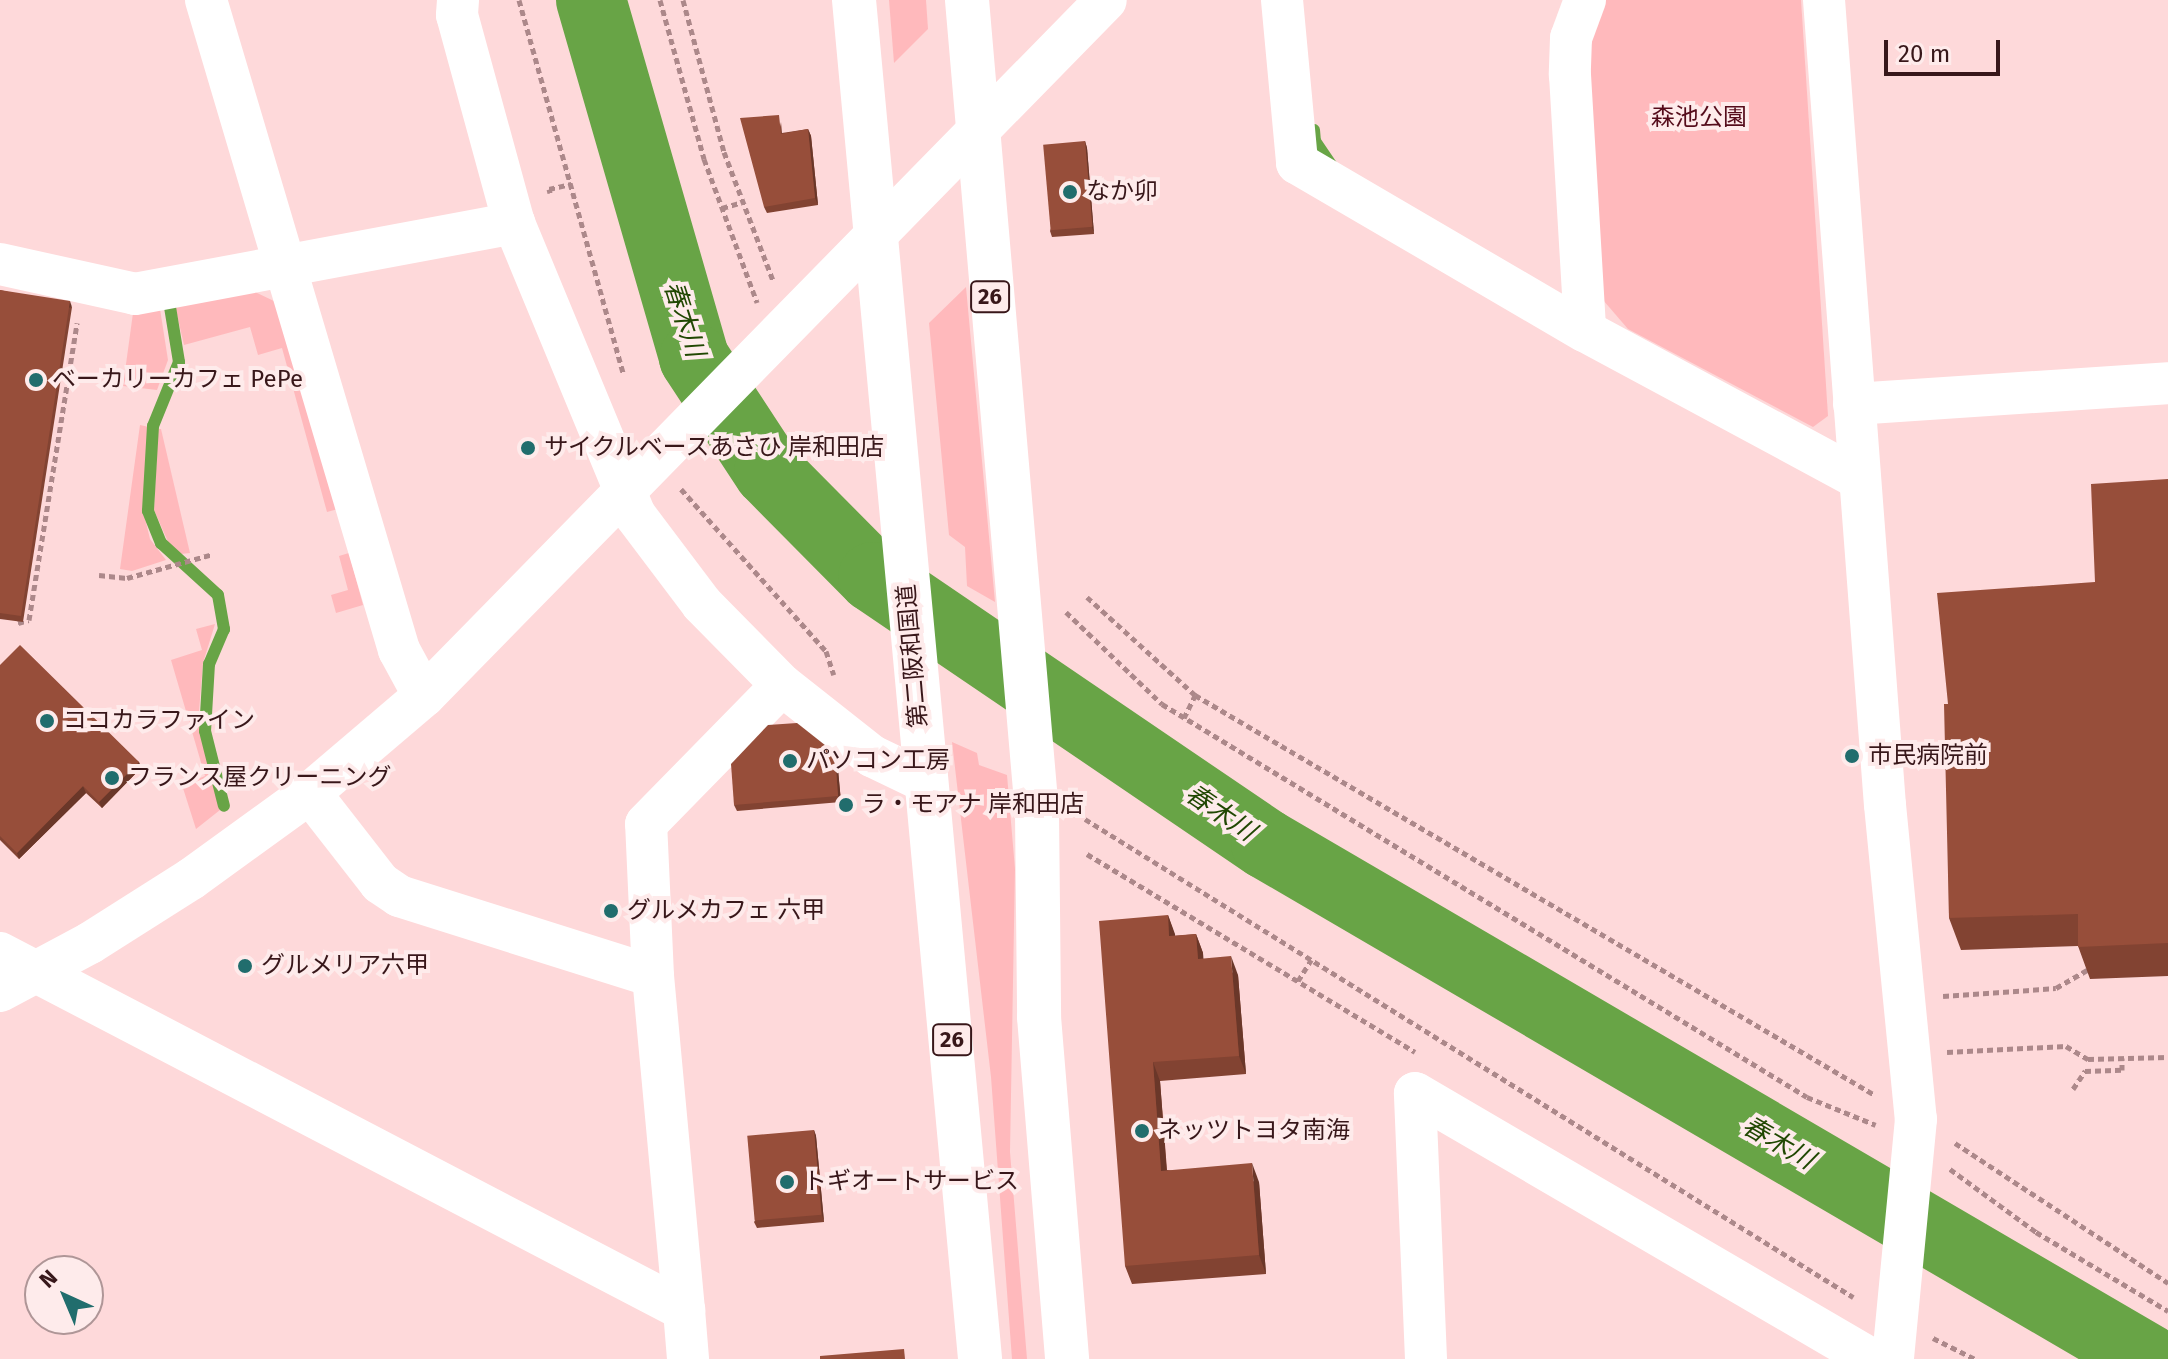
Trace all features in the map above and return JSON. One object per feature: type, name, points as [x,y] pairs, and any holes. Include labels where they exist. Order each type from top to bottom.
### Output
[{"type":"highway","name":"第二阪和国道","points":[[854,0],[980,1359]]},
{"type":"highway","name":"26","points":[[967,0],[1037,813],[1039,1017],[1067,1359]]},
{"type":"street","points":[[206,0],[399,650],[424,696]]},
{"type":"street","points":[[458,0],[457,15],[514,223],[623,492],[702,604],[782,685],[872,756],[926,782]]},
{"type":"street","points":[[0,991],[38,972],[191,879],[310,793],[424,696],[623,492],[668,464],[766,329],[874,237],[1106,0]]},
{"type":"street","points":[[1282,0],[1297,163],[1585,331],[1860,479]]},
{"type":"street","points":[[1585,0],[1571,38],[1570,75],[1585,331]]},
{"type":"street","points":[[1824,0],[1914,1141],[1896,1329]]},
{"type":"street","points":[[0,264],[135,294],[514,223]]},
{"type":"street","points":[[1854,404],[2168,383]]},
{"type":"street","points":[[688,1359],[653,976],[646,824],[782,685]]},
{"type":"street","points":[[310,793],[380,883],[399,896],[653,976]]},
{"type":"street","points":[[0,953],[684,1310]]},
{"type":"street","points":[[1426,1359],[1415,1093],[1871,1359]]},
{"type":"path","points":[[519,0],[627,387]]},
{"type":"path","points":[[660,0],[722,208],[766,329]]},
{"type":"path","points":[[683,0],[724,152],[775,284]]},
{"type":"path","points":[[549,189],[571,184]]},
{"type":"path","points":[[722,208],[743,202]]},
{"type":"path","points":[[18,623],[29,620],[84,282]]},
{"type":"path","points":[[668,464],[826,651],[838,684]]},
{"type":"path","points":[[99,575],[127,578],[213,554]]},
{"type":"path","points":[[1087,597],[1195,695],[1914,1141],[2168,1283]]},
{"type":"path","points":[[1066,612],[1162,704],[1184,718],[1807,1097],[1914,1141],[2036,1232],[2168,1311]]},
{"type":"path","points":[[1184,718],[1195,695]]},
{"type":"path","points":[[1085,819],[1896,1329],[1975,1359]]},
{"type":"path","points":[[1298,981],[1311,960]]},
{"type":"path","points":[[1930,997],[2056,988],[2090,968]]},
{"type":"path","points":[[1934,1053],[2066,1046],[2088,1059],[2168,1057]]},
{"type":"path","points":[[2073,1089],[2085,1071],[2122,1070],[2122,1058]]},
{"type":"path","points":[[1504,1093],[1510,1084]]},
{"type":"green space","points":[[889,0],[926,0],[928,29],[894,63]]},
{"type":"green space","name":"森池公園","points":[[1597,0],[1801,0],[1828,416],[1813,427],[1628,329],[1603,300],[1587,34]]},
{"type":"green space","points":[[966,287],[995,602],[967,586],[965,547],[949,535],[929,323]]},
{"type":"green space","points":[[249,289],[276,302],[338,509],[327,512],[282,348],[258,355],[250,327],[184,345],[175,306]]},
{"type":"green space","points":[[160,309],[168,360],[157,390],[123,386],[133,313]]},
{"type":"green space","points":[[140,425],[149,427],[143,510],[150,539],[166,560],[132,571],[120,569]]},
{"type":"green space","points":[[158,429],[161,429],[190,553],[181,554],[169,544],[154,510]]},
{"type":"green space","points":[[349,553],[363,605],[336,613],[331,595],[348,590],[339,556]]},
{"type":"green space","points":[[215,624],[203,663],[198,723],[220,810],[196,829],[182,785],[205,776],[171,660],[202,650],[196,629]]},
{"type":"green space","points":[[952,742],[977,753],[979,765],[1007,775],[1015,869],[1010,1152],[1027,1359],[1012,1359],[991,1077]]},
{"type":"building","points":[[779,115],[781,134],[808,129],[815,198],[764,207],[740,118]]},
{"type":"building","name":"なか卯","points":[[1085,141],[1092,227],[1051,230],[1043,145]]},
{"type":"building","points":[[0,290],[70,301],[21,616],[0,613]]},
{"type":"building","points":[[2168,479],[2168,943],[2078,947],[2078,914],[1949,918],[1944,704],[1948,704],[1937,593],[2095,582],[2091,484]]},
{"type":"building","name":"ココカラファイン","points":[[20,645],[139,762],[99,802],[83,786],[17,853],[0,836],[0,665]]},
{"type":"building","name":"パソコン工房","points":[[797,723],[835,753],[838,796],[734,805],[731,764],[768,725]]},
{"type":"building","name":"ネッツトヨタ南海","points":[[1168,915],[1169,936],[1196,934],[1198,959],[1231,956],[1239,1056],[1153,1062],[1161,1171],[1252,1163],[1259,1255],[1125,1266],[1099,921]]},
{"type":"building","name":"トギオートサービス","points":[[814,1130],[821,1215],[755,1221],[747,1136]]},
{"type":"building","points":[[904,1349],[905,1359],[820,1359],[820,1356]]},
{"type":"waterway","name":"春木川","points":[[591,0],[694,358],[769,472],[873,577],[1266,844],[2148,1359]]},
{"type":"waterway","points":[[1314,130],[1315,141],[1332,166]]},
{"type":"waterway","points":[[170,307],[179,362],[153,426],[148,511],[161,543],[218,595],[224,629],[209,664],[205,731],[224,806]]},
{"type":"place","name":"なか卯","points":[[1070,192]]},
{"type":"place","name":"ベーカリーカフェ PePe","points":[[36,380]]},
{"type":"place","name":"サイクルベースあさひ 岸和田店","points":[[528,448]]},
{"type":"place","name":"ココカラファイン","points":[[47,721]]},
{"type":"place","name":"市民病院前","points":[[1852,756]]},
{"type":"place","name":"パソコン工房","points":[[790,761]]},
{"type":"place","name":"フランス屋クリーニング","points":[[112,778]]},
{"type":"place","name":"ラ・モアナ 岸和田店","points":[[846,805]]},
{"type":"place","name":"グルメカフェ 六甲","points":[[611,911]]},
{"type":"place","name":"グルメリア六甲","points":[[245,966]]},
{"type":"place","name":"ネッツトヨタ南海","points":[[1142,1131]]},
{"type":"place","name":"トギオートサービス","points":[[787,1182]]}]
